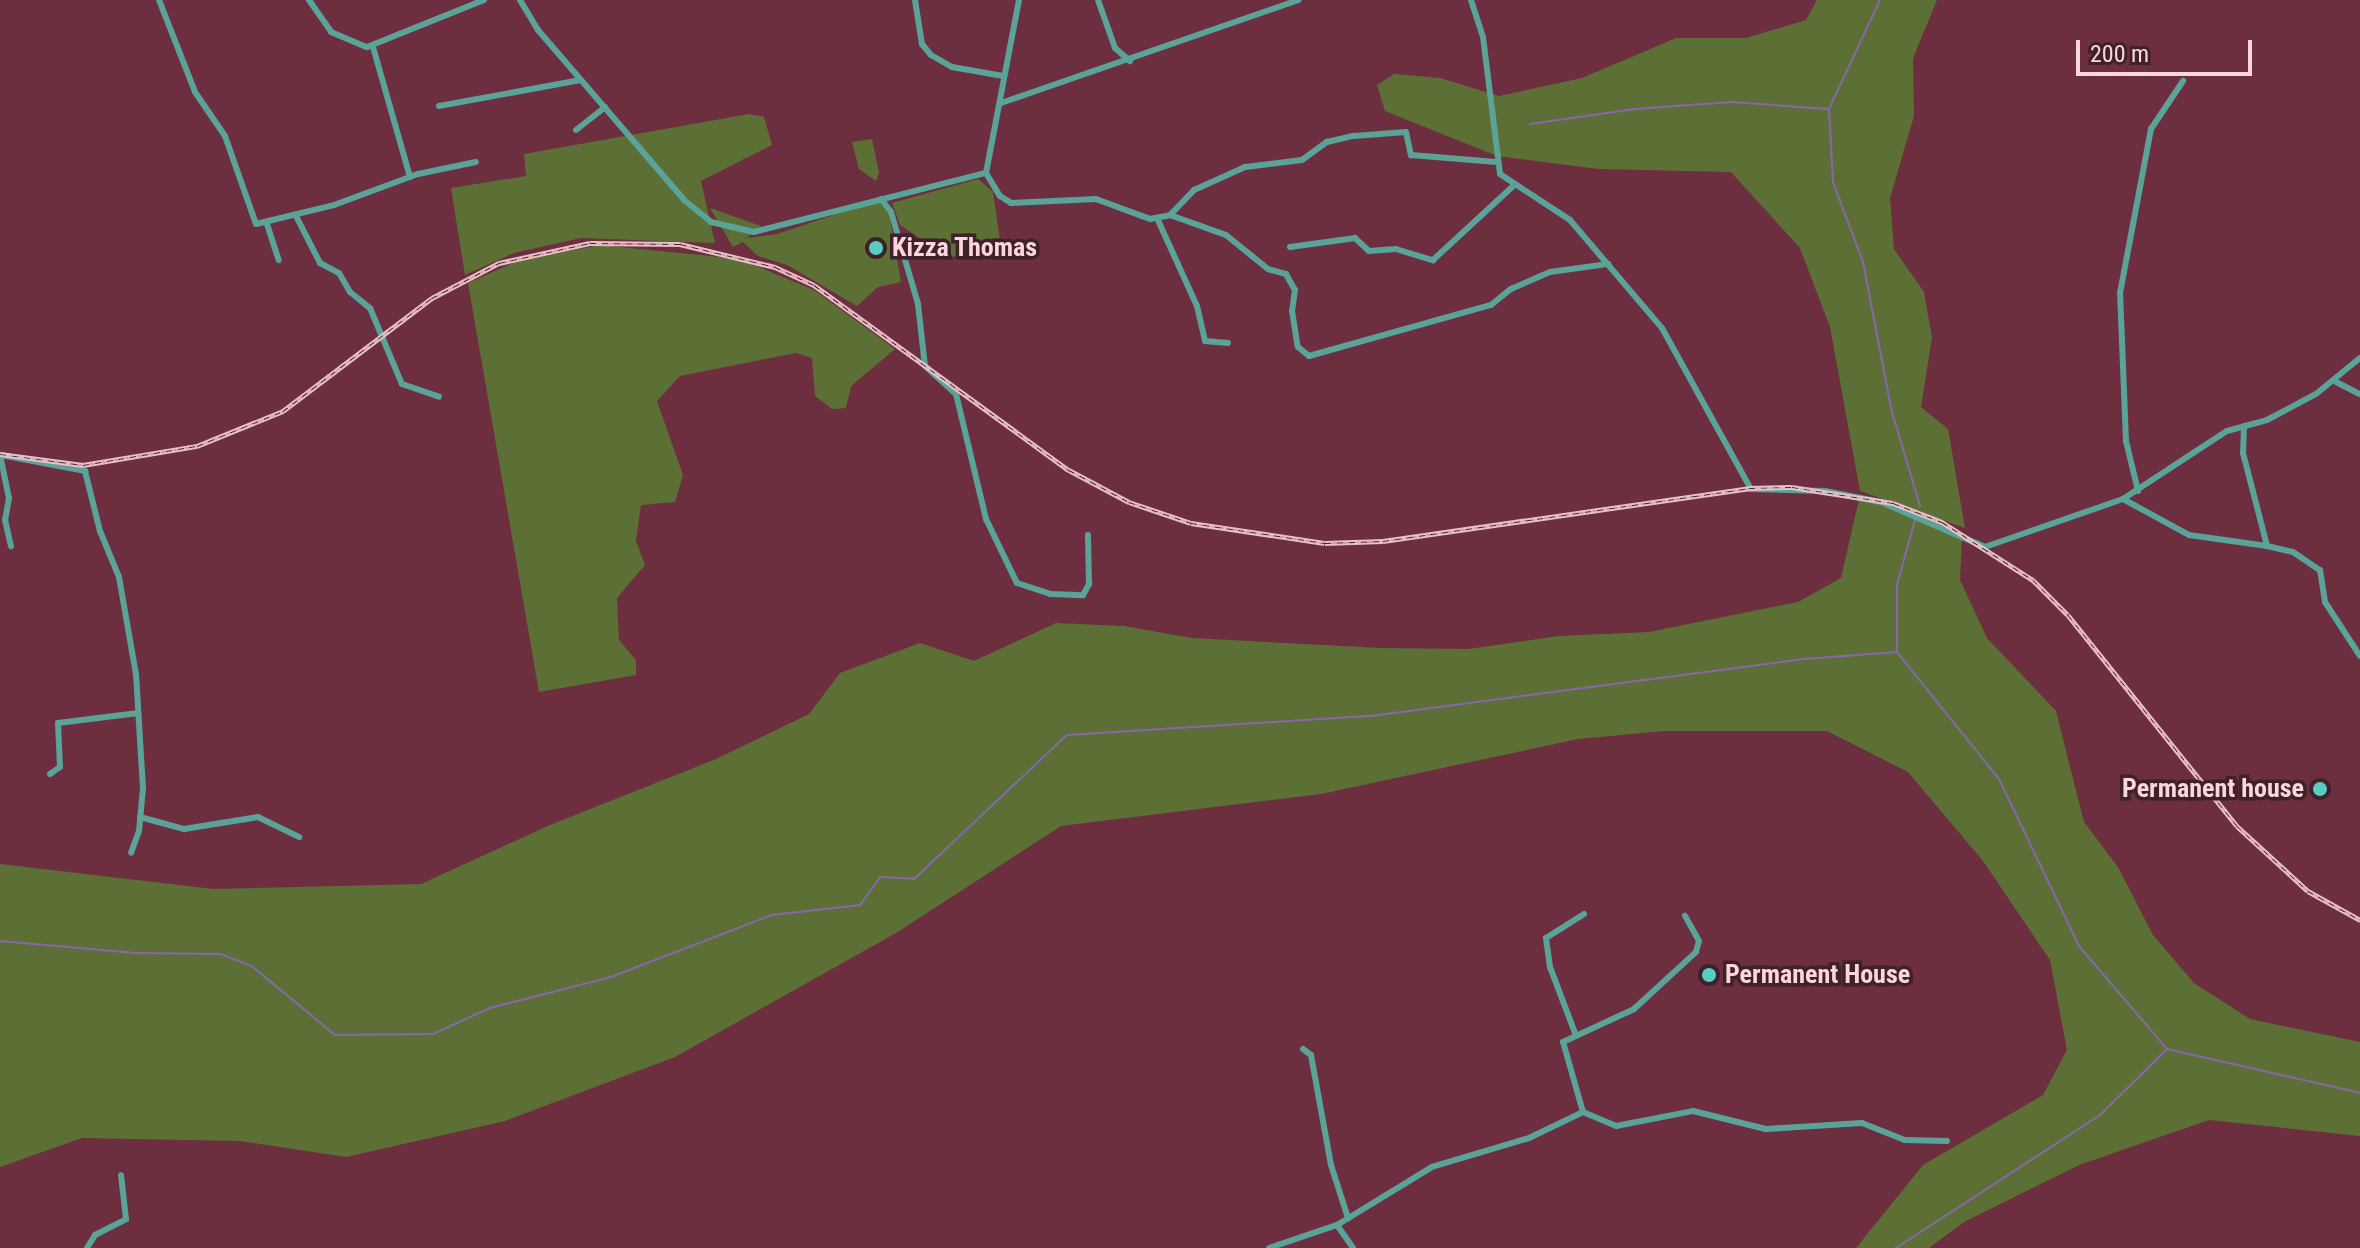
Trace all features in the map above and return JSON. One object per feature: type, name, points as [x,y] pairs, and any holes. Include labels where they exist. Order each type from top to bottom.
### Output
[{"type":"street","points":[[159,0],[195,92],[225,136],[253,219],[267,224],[410,177],[476,162]]},
{"type":"street","points":[[309,0],[337,37],[373,47],[484,0]]},
{"type":"street","points":[[520,0],[581,80],[684,200],[716,224],[771,231],[986,173]]},
{"type":"street","points":[[915,0],[922,44],[939,62],[1003,76]]},
{"type":"street","points":[[1019,0],[986,173],[1000,196],[1011,203],[1101,200],[1135,217],[1170,215],[1226,235],[1268,269],[1285,272],[1295,290],[1292,311],[1298,347],[1309,356],[1491,305],[1511,289],[1550,272],[1608,264]]},
{"type":"street","points":[[1098,0],[1115,48],[1130,61]]},
{"type":"street","points":[[1001,103],[1130,61],[1299,0]]},
{"type":"street","points":[[1471,0],[1483,37],[1496,162],[1512,187],[1555,208],[1608,264],[1679,353],[1751,489],[1825,491],[1881,502],[1985,547],[2123,499],[2138,491],[2176,460],[2244,426],[2267,420],[2336,382],[2360,358]]},
{"type":"street","points":[[373,47],[410,177]]},
{"type":"street","points":[[439,106],[581,80]]},
{"type":"street","points":[[2138,491],[2126,441],[2120,293],[2151,129],[2183,81]]},
{"type":"street","points":[[576,130],[605,107]]},
{"type":"street","points":[[1170,215],[1194,190],[1245,167],[1302,160],[1327,142],[1354,136],[1406,132],[1411,155],[1496,162]]},
{"type":"street","points":[[1290,247],[1355,238],[1369,251],[1396,249],[1433,260],[1512,187]]},
{"type":"street","points":[[881,199],[891,212],[918,304],[925,366],[956,394],[988,524],[1017,583],[1050,594],[1083,595],[1089,584],[1088,535]]},
{"type":"street","points":[[296,216],[320,263],[339,273],[350,292],[370,308],[402,384],[439,397]]},
{"type":"street","points":[[1157,218],[1197,306],[1205,341],[1228,343]]},
{"type":"street","points":[[267,224],[279,260]]},
{"type":"street","points":[[2336,382],[2360,394]]},
{"type":"street","points":[[2244,426],[2243,453],[2267,546]]},
{"type":"street","points":[[11,546],[0,455],[83,468],[100,531],[119,577],[138,713],[140,817],[131,853]]},
{"type":"street","points":[[2123,499],[2189,535],[2293,552],[2320,570],[2325,602],[2360,656]]},
{"type":"street","points":[[50,774],[60,767],[58,723],[138,713]]},
{"type":"street","points":[[140,817],[184,829],[258,817],[299,837]]},
{"type":"street","points":[[1575,1033],[1550,967],[1546,938],[1584,914]]},
{"type":"street","points":[[1685,916],[1699,941],[1696,952],[1634,1009],[1575,1033],[1563,1042],[1562,1054],[1583,1112],[1616,1126],[1693,1111],[1766,1129],[1862,1123],[1905,1140],[1947,1141]]},
{"type":"street","points":[[1303,1049],[1311,1055],[1331,1165],[1348,1218]]},
{"type":"street","points":[[1269,1248],[1337,1225],[1432,1167],[1529,1138],[1583,1112]]},
{"type":"street","points":[[87,1248],[95,1235],[126,1219],[121,1175]]},
{"type":"street","points":[[1337,1225],[1353,1248]]},
{"type":"green space","points":[[1817,0],[1937,0],[1913,58],[1914,116],[1890,198],[1894,249],[1924,292],[1932,337],[1921,407],[1948,429],[1965,528],[1860,491],[1830,327],[1800,248],[1731,172],[1599,169],[1497,156],[1385,111],[1377,85],[1394,74],[1440,78],[1499,96],[1582,78],[1676,38],[1746,38],[1806,20]]},
{"type":"green space","points":[[749,114],[764,117],[772,145],[701,181],[715,243],[581,238],[514,253],[465,275],[451,188],[526,176],[524,154]]},
{"type":"green space","points":[[872,139],[879,173],[876,181],[859,169],[852,142]]},
{"type":"green space","points":[[978,179],[993,192],[1000,241],[949,258],[900,225],[892,203]]},
{"type":"green space","points":[[878,200],[889,213],[901,282],[878,287],[857,306],[787,265],[758,256],[743,242],[733,247],[710,208],[761,226],[747,238],[777,234]]},
{"type":"green space","points":[[600,245],[740,259],[814,290],[895,349],[851,386],[846,408],[832,409],[815,396],[812,358],[796,353],[680,376],[657,401],[683,475],[675,502],[641,505],[636,541],[645,565],[617,598],[619,640],[636,660],[636,675],[539,692],[468,283],[515,262]]},
{"type":"green space","points":[[1859,499],[1890,506],[1962,537],[1960,580],[1987,638],[2056,711],[2084,822],[2118,867],[2153,935],[2194,983],[2250,1019],[2360,1042],[2360,1136],[2209,1120],[2079,1165],[1964,1222],[1929,1248],[1856,1248],[1923,1165],[2043,1095],[2067,1050],[2050,960],[1983,861],[1908,772],[1827,731],[1664,731],[1578,739],[1321,794],[1061,826],[896,933],[675,1057],[505,1121],[346,1157],[240,1141],[82,1138],[0,1167],[0,864],[213,889],[421,884],[550,825],[716,759],[809,714],[840,673],[920,643],[974,661],[1056,623],[1124,626],[1192,638],[1380,648],[1469,649],[1559,636],[1649,632],[1798,602],[1841,578]]},
{"type":"waterway","points":[[1880,0],[1829,109],[1833,182],[1863,262],[1892,412],[1920,506]]},
{"type":"waterway","points":[[1530,124],[1635,109],[1732,102],[1828,109]]},
{"type":"waterway","points":[[1915,520],[1897,585],[1897,652],[1999,779],[2079,946],[2167,1049],[2360,1093]]},
{"type":"waterway","points":[[0,941],[135,953],[221,954],[253,967],[335,1035],[433,1034],[490,1008],[611,977],[772,915],[860,905],[880,877],[914,879],[1067,735],[1371,716],[1805,659],[1897,652]]},
{"type":"waterway","points":[[1896,1248],[2100,1115],[2167,1049]]},
{"type":"railway","points":[[0,454],[83,465],[197,446],[283,411],[432,298],[499,263],[590,243],[680,244],[775,267],[814,285],[1069,470],[1129,502],[1191,523],[1325,543],[1383,541],[1749,488],[1792,487],[1893,503],[1942,522],[2033,580],[2068,615],[2237,826],[2308,891],[2360,920]]},
{"type":"place","name":"Kizza Thomas","points":[[876,248]]},
{"type":"place","name":"Permanent house","points":[[2320,789]]},
{"type":"place","name":"Permanent House","points":[[1709,975]]}]
